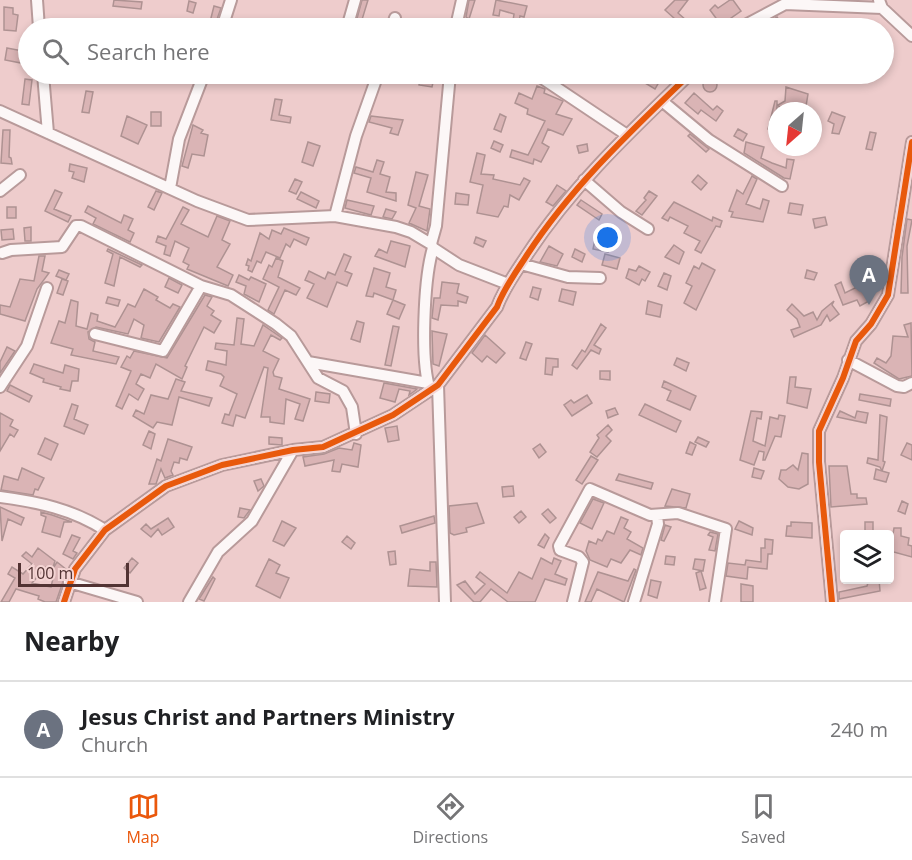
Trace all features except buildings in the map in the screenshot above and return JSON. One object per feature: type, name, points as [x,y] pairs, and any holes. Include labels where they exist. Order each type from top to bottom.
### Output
[{"type":"street","points":[[36,0],[38,18]]},
{"type":"street","points":[[225,18],[231,0]]},
{"type":"street","points":[[349,18],[355,0]]},
{"type":"street","points":[[458,18],[462,0]]},
{"type":"street","points":[[757,18],[783,2],[881,4],[912,36]]},
{"type":"street","points":[[44,84],[48,132]]},
{"type":"street","points":[[170,188],[178,139],[200,84]]},
{"type":"street","points":[[335,216],[356,136],[374,84]]},
{"type":"street","points":[[445,602],[427,287],[436,226],[449,84]]},
{"type":"street","points":[[551,84],[627,135]]},
{"type":"street","points":[[64,602],[75,569],[105,530],[166,486],[222,465],[293,450],[323,447],[356,434],[412,405],[432,386],[496,307],[501,294],[542,232],[584,180],[680,84]]},
{"type":"street","points":[[662,101],[710,140],[782,186]]},
{"type":"street","points":[[0,111],[170,188],[248,220],[335,216],[396,227],[411,232],[459,265],[508,284]]},
{"type":"street","points":[[832,602],[819,462],[819,431],[856,341],[874,319],[888,295],[912,142]]},
{"type":"street","points":[[0,191],[20,175]]},
{"type":"street","points":[[584,180],[621,212],[648,229]]},
{"type":"street","points":[[2,253],[11,250],[62,247],[76,226],[81,226],[201,286],[231,295],[291,336],[318,378],[343,391],[348,399],[356,434]]},
{"type":"street","points":[[521,264],[568,277],[600,278]]},
{"type":"street","points":[[95,334],[163,351],[201,286]]},
{"type":"street","points":[[0,387],[27,346],[47,288]]},
{"type":"street","points":[[848,360],[897,386],[904,387],[912,383]]},
{"type":"street","points":[[308,362],[432,386]]},
{"type":"street","points":[[189,602],[218,552],[252,521],[293,450]]},
{"type":"street","points":[[573,602],[583,562],[579,557],[561,550],[559,546],[589,490],[657,516],[678,513],[726,529],[715,602]]},
{"type":"street","points":[[0,497],[40,502],[84,517],[105,530]]},
{"type":"street","points":[[634,602],[658,524],[657,516]]},
{"type":"street","points":[[69,582],[137,602]]},
{"type":"cycle path","points":[[64,602],[75,569],[105,530],[166,486],[222,465],[293,450],[323,447],[393,415],[438,385],[497,307],[515,274],[563,206],[603,160],[680,84]]},
{"type":"cycle path","points":[[832,602],[819,462],[819,431],[843,378],[856,341],[871,324],[888,295],[912,142]]},
{"type":"place","name":"Jesus Christ and Partners Ministry","points":[[869,305]]}]
